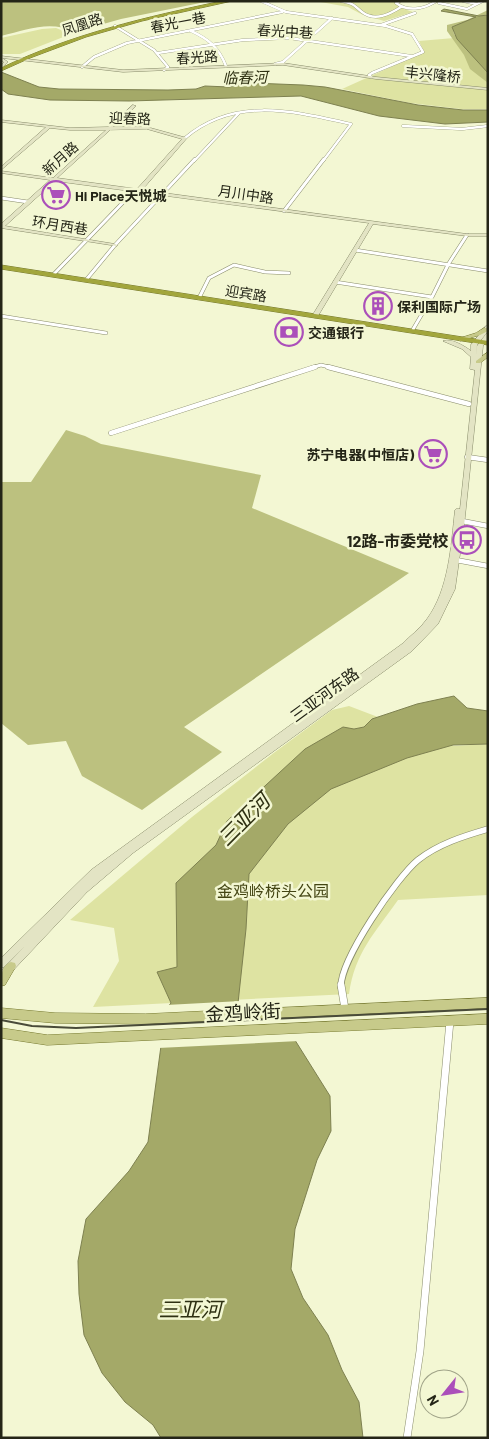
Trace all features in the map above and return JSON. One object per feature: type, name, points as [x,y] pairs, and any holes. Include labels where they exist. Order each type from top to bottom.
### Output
[{"type":"highway","name":"凤凰路","points":[[2,68],[54,42],[107,26],[219,1]]},
{"type":"highway","name":"凤凰路","points":[[19,59],[115,26],[230,1]]},
{"type":"highway","name":"迎宾路","points":[[1,267],[412,331],[481,344]]},
{"type":"highway","name":"迎宾路","points":[[1,272],[446,341],[481,344]]},
{"type":"main road","points":[[1,58],[28,54]]},
{"type":"main road","points":[[1,58],[19,59]]},
{"type":"main road","points":[[1,58],[6,62],[2,68]]},
{"type":"main road","name":"春光路","points":[[19,59],[123,71],[275,64],[374,78]]},
{"type":"main road","name":"春光路","points":[[19,59],[131,73],[281,65],[374,78]]},
{"type":"main road","name":"丰兴隆桥","points":[[374,78],[488,89]]},
{"type":"main road","name":"新月路","points":[[1,227],[134,106]]},
{"type":"main road","name":"迎春路","points":[[1,121],[48,127],[147,128],[185,138]]},
{"type":"main road","points":[[1,170],[48,127]]},
{"type":"main road","points":[[136,191],[185,138]]},
{"type":"main road","name":"月川中路","points":[[1,170],[284,211],[467,235],[488,235]]},
{"type":"main road","points":[[315,316],[372,222]]},
{"type":"main road","name":"环月西巷","points":[[1,227],[116,245]]},
{"type":"main road","points":[[460,339],[487,330]]},
{"type":"main road","name":"三亚河东路","points":[[1,977],[6,965],[94,872],[404,646],[429,621],[444,594],[449,571],[476,359],[487,330]]},
{"type":"main road","points":[[446,341],[464,348],[476,359],[488,354]]},
{"type":"main road","name":"三亚河东路","points":[[6,965],[84,890],[130,851],[409,649],[436,622],[452,590],[462,521],[476,359]]},
{"type":"main road","points":[[1,982],[6,965]]},
{"type":"main road","name":"金鸡岭街","points":[[1,1013],[62,1019],[145,1019],[488,1003]]},
{"type":"main road","points":[[1,1005],[7,1011],[19,1015]]},
{"type":"main road","name":"金鸡岭街","points":[[1,1033],[47,1040],[488,1019]]},
{"type":"street","points":[[261,1],[284,11],[409,32],[423,52],[369,75],[374,78]]},
{"type":"street","points":[[341,1],[354,4],[363,13],[373,16],[388,16],[401,7],[423,7],[435,2]]},
{"type":"street","points":[[400,1],[396,3],[401,7]]},
{"type":"street","points":[[441,1],[439,3],[467,9],[483,1]]},
{"type":"street","points":[[463,1],[478,4]]},
{"type":"street","name":"春光一巷","points":[[82,67],[105,51],[140,40],[284,11]]},
{"type":"street","points":[[380,26],[415,13]]},
{"type":"street","points":[[275,64],[282,62],[332,18]]},
{"type":"street","points":[[115,26],[158,53],[168,67],[164,70]]},
{"type":"street","points":[[189,30],[214,43],[222,55],[226,66]]},
{"type":"street","name":"春光中巷","points":[[158,53],[214,43],[263,39],[305,40],[411,56]]},
{"type":"street","points":[[185,138],[205,123],[239,113],[274,110],[351,124],[284,211]]},
{"type":"street","points":[[86,280],[116,245],[239,113]]},
{"type":"street","points":[[403,126],[462,129],[488,126]]},
{"type":"street","points":[[52,275],[136,191]]},
{"type":"street","points":[[1,198],[28,202]]},
{"type":"street","points":[[412,331],[448,265],[467,235]]},
{"type":"street","points":[[355,250],[488,271]]},
{"type":"street","points":[[199,298],[209,278],[234,265],[264,272],[289,273]]},
{"type":"street","points":[[335,282],[432,297]]},
{"type":"street","points":[[1,316],[106,333]]},
{"type":"street","points":[[111,433],[321,365],[469,404]]},
{"type":"street","points":[[467,457],[488,460]]},
{"type":"street","points":[[462,521],[488,526]]},
{"type":"street","points":[[456,560],[488,566]]},
{"type":"street","points":[[345,1010],[341,982],[346,962],[390,892],[416,861],[436,848],[488,829]]},
{"type":"street","points":[[407,1438],[420,1351],[450,1021]]},
{"type":"green space","points":[[315,1],[398,1],[407,10],[413,12],[384,21],[361,14],[348,7]]},
{"type":"green space","points":[[56,28],[71,34],[20,54],[1,54],[1,38],[42,29]]},
{"type":"green space","points":[[454,38],[488,72],[488,109],[461,109],[410,103],[342,89],[424,52],[419,41]]},
{"type":"green space","name":"金鸡岭桥头公园","points":[[349,706],[454,746],[488,744],[488,895],[398,900],[361,955],[352,979],[349,994],[93,1007],[119,961],[114,928],[70,920],[192,817],[275,752],[332,710]]},
{"type":"shaded area","points":[[1,1],[210,1],[121,19],[75,32],[65,28],[47,26],[1,36]]},
{"type":"shaded area","points":[[488,10],[488,14],[453,27],[454,34],[468,45],[488,69],[488,83],[470,69],[464,55],[447,31],[447,25],[467,20]]},
{"type":"shaded area","points":[[66,430],[101,444],[261,475],[252,508],[409,573],[184,727],[222,752],[142,810],[82,776],[66,741],[28,745],[1,723],[1,482],[31,482]]},
{"type":"water","points":[[444,9],[479,16],[488,15],[488,73],[457,39],[452,27],[476,17],[441,11]]},
{"type":"water","points":[[1,72],[39,87],[59,89],[168,90],[196,89],[205,86],[229,87],[251,83],[325,87],[418,105],[463,110],[488,110],[488,122],[445,124],[379,116],[301,96],[129,101],[50,100],[8,94],[1,89]]},
{"type":"water","name":"三亚河","points":[[454,696],[467,708],[488,711],[488,744],[453,745],[407,758],[331,789],[288,824],[249,874],[246,929],[238,1003],[283,1021],[330,1096],[331,1131],[317,1160],[295,1229],[291,1269],[303,1298],[328,1335],[342,1370],[359,1402],[363,1438],[161,1438],[153,1425],[125,1402],[102,1373],[84,1335],[79,1294],[78,1261],[86,1219],[129,1171],[148,1142],[166,1009],[171,1003],[157,972],[177,967],[176,883],[216,845],[227,821],[305,749],[343,727],[354,729],[364,727],[372,719],[417,704]]},
{"type":"pier","points":[[241,1001],[284,1019],[299,1041],[158,1048],[166,1005]]},
{"type":"tram line","points":[[1,1020],[32,1026],[76,1028],[488,1009]]},
{"type":"place","name":"Hi Place天悦城","points":[[56,195]]},
{"type":"place","name":"保利国际广场","points":[[378,306]]},
{"type":"place","name":"交通银行","points":[[289,332]]},
{"type":"place","name":"苏宁电器(中恒店)","points":[[433,454]]},
{"type":"place","name":"12路-市委党校","points":[[467,540]]},
{"type":"water label","name":"临春河","points":[[245,77]]}]
